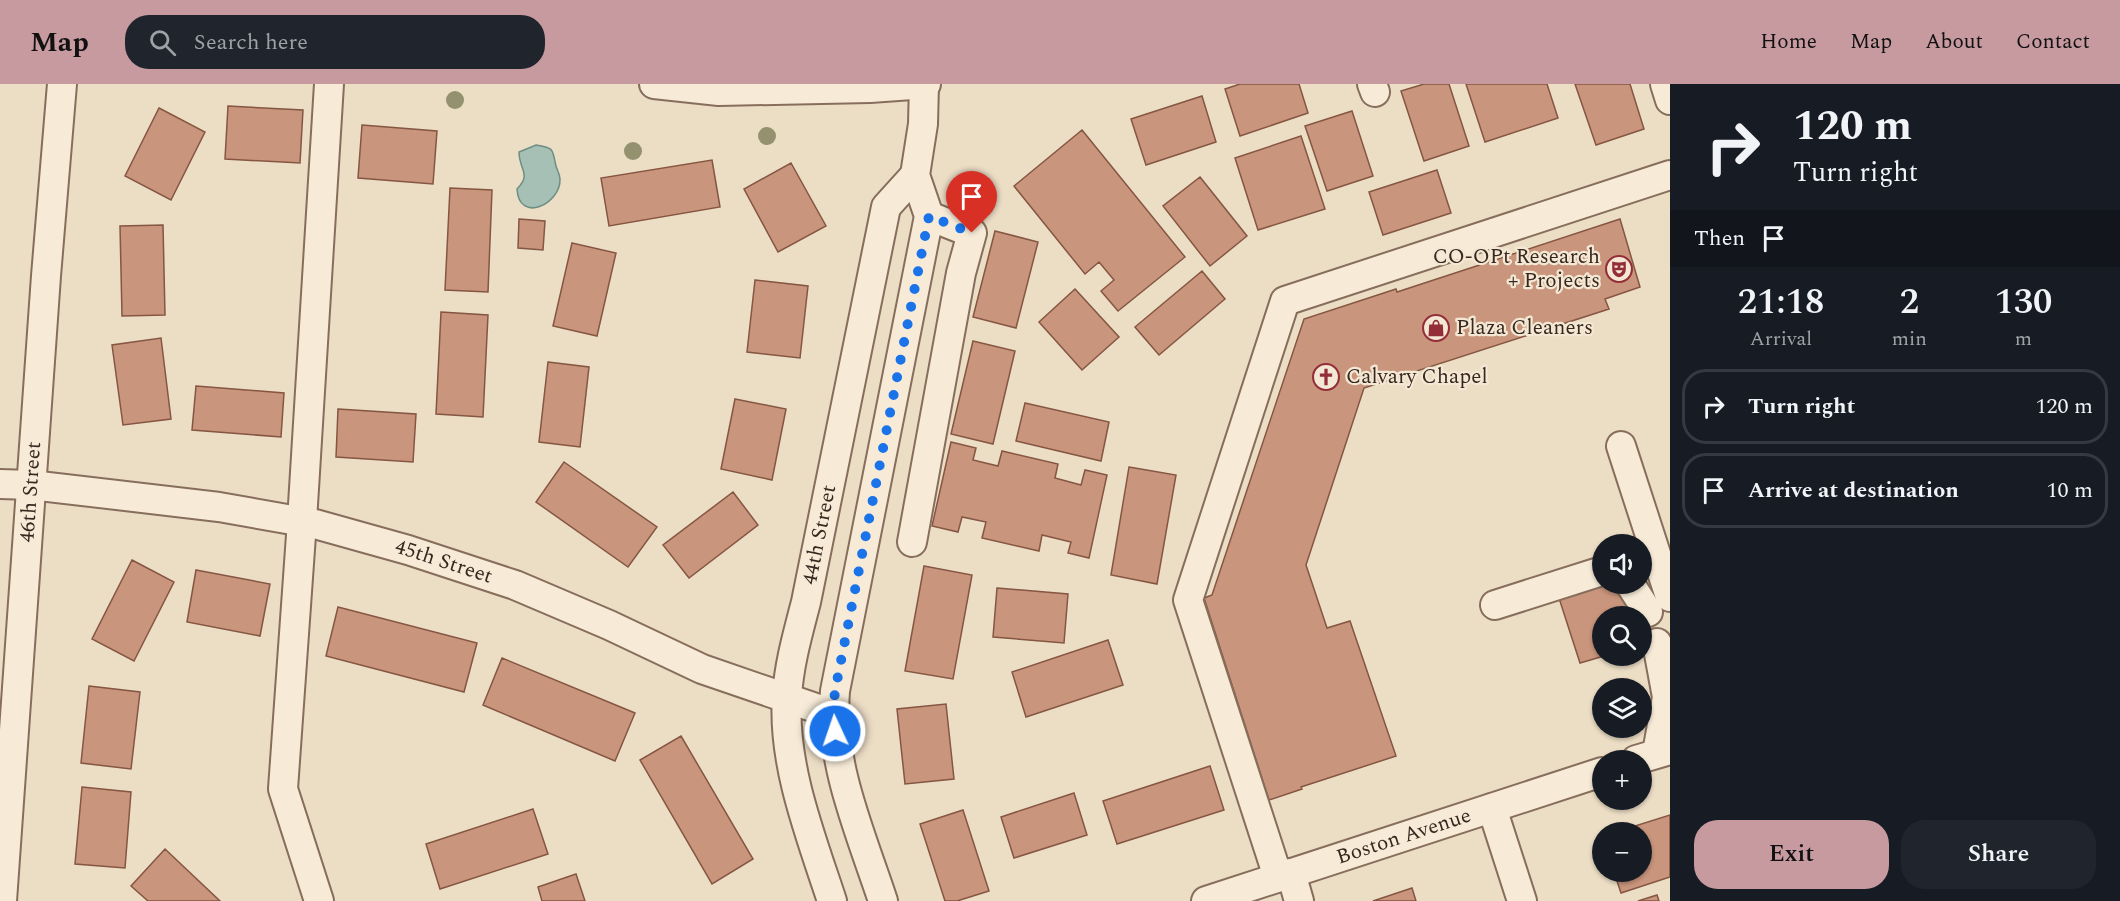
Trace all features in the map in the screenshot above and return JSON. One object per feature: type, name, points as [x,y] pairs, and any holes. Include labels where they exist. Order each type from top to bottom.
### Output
[{"type":"street","name":"46th Street","points":[[2,901],[62,84]]},
{"type":"street","points":[[319,901],[283,789],[329,84]]},
{"type":"street","points":[[654,84],[719,91],[870,88],[925,84],[923,124],[915,175],[929,216],[835,691],[833,714],[840,764],[883,901]]},
{"type":"street","points":[[1665,84],[1670,100]]},
{"type":"street","name":"44th Street","points":[[832,901],[802,809],[788,744],[786,698],[791,660],[806,602],[886,207],[915,175]]},
{"type":"street","points":[[1299,901],[1284,875],[1188,600],[1285,301],[1670,175]]},
{"type":"street","points":[[912,542],[961,273],[972,233],[929,216]]},
{"type":"street","points":[[1621,446],[1659,605]]},
{"type":"street","name":"45th Street","points":[[0,484],[31,485],[219,507],[302,521],[408,550],[515,585],[609,625],[702,669],[833,714]]},
{"type":"street","points":[[1495,605],[1592,574]]},
{"type":"street","points":[[1644,594],[1659,605]]},
{"type":"street","points":[[1654,754],[1667,697],[1657,643]]},
{"type":"street","name":"Boston Avenue","points":[[1206,901],[1592,775]]},
{"type":"street","points":[[1492,808],[1522,901]]},
{"type":"shaded area","points":[[536,145],[552,150],[560,179],[559,188],[554,196],[540,206],[532,208],[525,206],[519,200],[517,189],[524,175],[519,152]]},
{"type":"building","points":[[1240,84],[1299,84],[1308,113],[1240,136],[1225,89]]},
{"type":"building","points":[[1424,84],[1449,84],[1469,146],[1424,161],[1401,91]]},
{"type":"building","points":[[1466,84],[1547,84],[1558,118],[1485,142]]},
{"type":"building","points":[[1575,84],[1630,84],[1644,129],[1596,145]]},
{"type":"building","points":[[1202,96],[1216,142],[1146,165],[1131,119]]},
{"type":"building","points":[[228,106],[303,110],[300,163],[225,159]]},
{"type":"building","points":[[159,108],[205,132],[171,200],[125,176]]},
{"type":"building","points":[[1352,111],[1373,176],[1327,191],[1305,126]]},
{"type":"building","points":[[362,125],[437,131],[433,184],[358,178]]},
{"type":"building","points":[[1082,130],[1185,257],[1118,311],[1101,291],[1114,280],[1099,262],[1085,274],[1014,186]]},
{"type":"building","points":[[1301,136],[1325,209],[1258,230],[1235,158]]},
{"type":"building","points":[[712,160],[720,207],[609,226],[601,178]]},
{"type":"building","points":[[791,163],[826,226],[778,252],[744,189]]},
{"type":"building","points":[[1437,170],[1451,213],[1383,235],[1369,192]]},
{"type":"building","points":[[1200,177],[1247,236],[1210,266],[1163,206]]},
{"type":"building","points":[[450,188],[492,190],[488,292],[445,290]]},
{"type":"building","points":[[519,219],[545,221],[543,250],[518,248]]},
{"type":"building","points":[[1620,219],[1640,287],[1605,299],[1609,309],[1364,388],[1306,565],[1327,628],[1350,621],[1396,756],[1301,787],[1302,789],[1269,800],[1204,598],[1212,595],[1304,319],[1396,289],[1397,292]]},
{"type":"building","points":[[163,225],[165,315],[122,316],[120,226]]},
{"type":"building","points":[[995,231],[1038,242],[1016,328],[973,317]]},
{"type":"building","points":[[572,243],[616,253],[597,336],[553,326]]},
{"type":"building","points":[[1202,271],[1225,299],[1159,355],[1135,327]]},
{"type":"building","points":[[755,280],[808,286],[800,358],[747,352]]},
{"type":"building","points":[[1075,289],[1119,337],[1082,370],[1039,322]]},
{"type":"building","points":[[441,312],[488,315],[483,417],[436,414]]},
{"type":"building","points":[[161,338],[171,419],[123,425],[112,345]]},
{"type":"building","points":[[973,341],[1015,351],[993,444],[951,434]]},
{"type":"building","points":[[548,362],[589,367],[580,447],[539,442]]},
{"type":"building","points":[[196,386],[284,393],[281,437],[192,430]]},
{"type":"building","points":[[735,399],[786,409],[772,480],[721,469]]},
{"type":"building","points":[[1025,403],[1109,422],[1101,461],[1016,441]]},
{"type":"building","points":[[338,409],[416,414],[413,462],[336,457]]},
{"type":"building","points":[[951,442],[976,448],[973,460],[998,466],[1002,451],[1058,464],[1055,478],[1081,485],[1085,470],[1107,475],[1089,558],[1068,553],[1071,542],[1042,535],[1039,551],[982,538],[986,522],[962,517],[958,532],[932,526]]},
{"type":"building","points":[[564,462],[657,527],[628,567],[536,502]]},
{"type":"building","points":[[1129,467],[1176,475],[1157,584],[1111,575]]},
{"type":"building","points":[[733,492],[758,525],[689,578],[663,545]]},
{"type":"building","points":[[132,560],[174,582],[134,661],[92,639]]},
{"type":"building","points":[[924,566],[972,575],[953,679],[905,671]]},
{"type":"building","points":[[196,570],[270,584],[260,636],[187,622]]},
{"type":"building","points":[[1592,586],[1592,594],[1623,594],[1627,606],[1592,606],[1592,660],[1580,663],[1558,595]]},
{"type":"building","points":[[997,588],[1068,594],[1064,643],[993,637]]},
{"type":"building","points":[[338,607],[477,643],[464,692],[326,656]]},
{"type":"building","points":[[1108,640],[1123,685],[1026,717],[1012,672]]},
{"type":"building","points":[[502,658],[635,713],[615,761],[483,705]]},
{"type":"building","points":[[89,686],[140,692],[131,769],[81,763]]},
{"type":"building","points":[[946,704],[954,779],[905,784],[897,709]]},
{"type":"building","points":[[681,736],[753,859],[712,884],[640,760]]},
{"type":"building","points":[[1210,766],[1224,810],[1117,844],[1103,801]]},
{"type":"building","points":[[82,787],[131,792],[125,868],[75,864]]},
{"type":"building","points":[[1074,793],[1087,835],[1014,858],[1001,817]]},
{"type":"building","points":[[533,809],[548,854],[440,889],[426,844]]},
{"type":"building","points":[[963,810],[989,891],[957,901],[945,901],[920,824]]},
{"type":"building","points":[[1670,815],[1670,877],[1621,893],[1617,882],[1652,882],[1652,822],[1648,822]]},
{"type":"building","points":[[165,849],[220,901],[148,901],[131,886]]},
{"type":"building","points":[[576,874],[585,901],[542,901],[538,887]]},
{"type":"building","points":[[1412,888],[1416,901],[1373,901]]},
{"type":"building","points":[[1657,895],[1659,901],[1638,901]]},
{"type":"place","name":"CO-OPt Research + Projects","points":[[1619,269]]},
{"type":"place","name":"Plaza Cleaners","points":[[1436,328]]},
{"type":"place","name":"Calvary Chapel","points":[[1326,377]]},
{"type":"route","points":[[835,731],[833,714],[835,691],[929,216],[972,233]]}]
